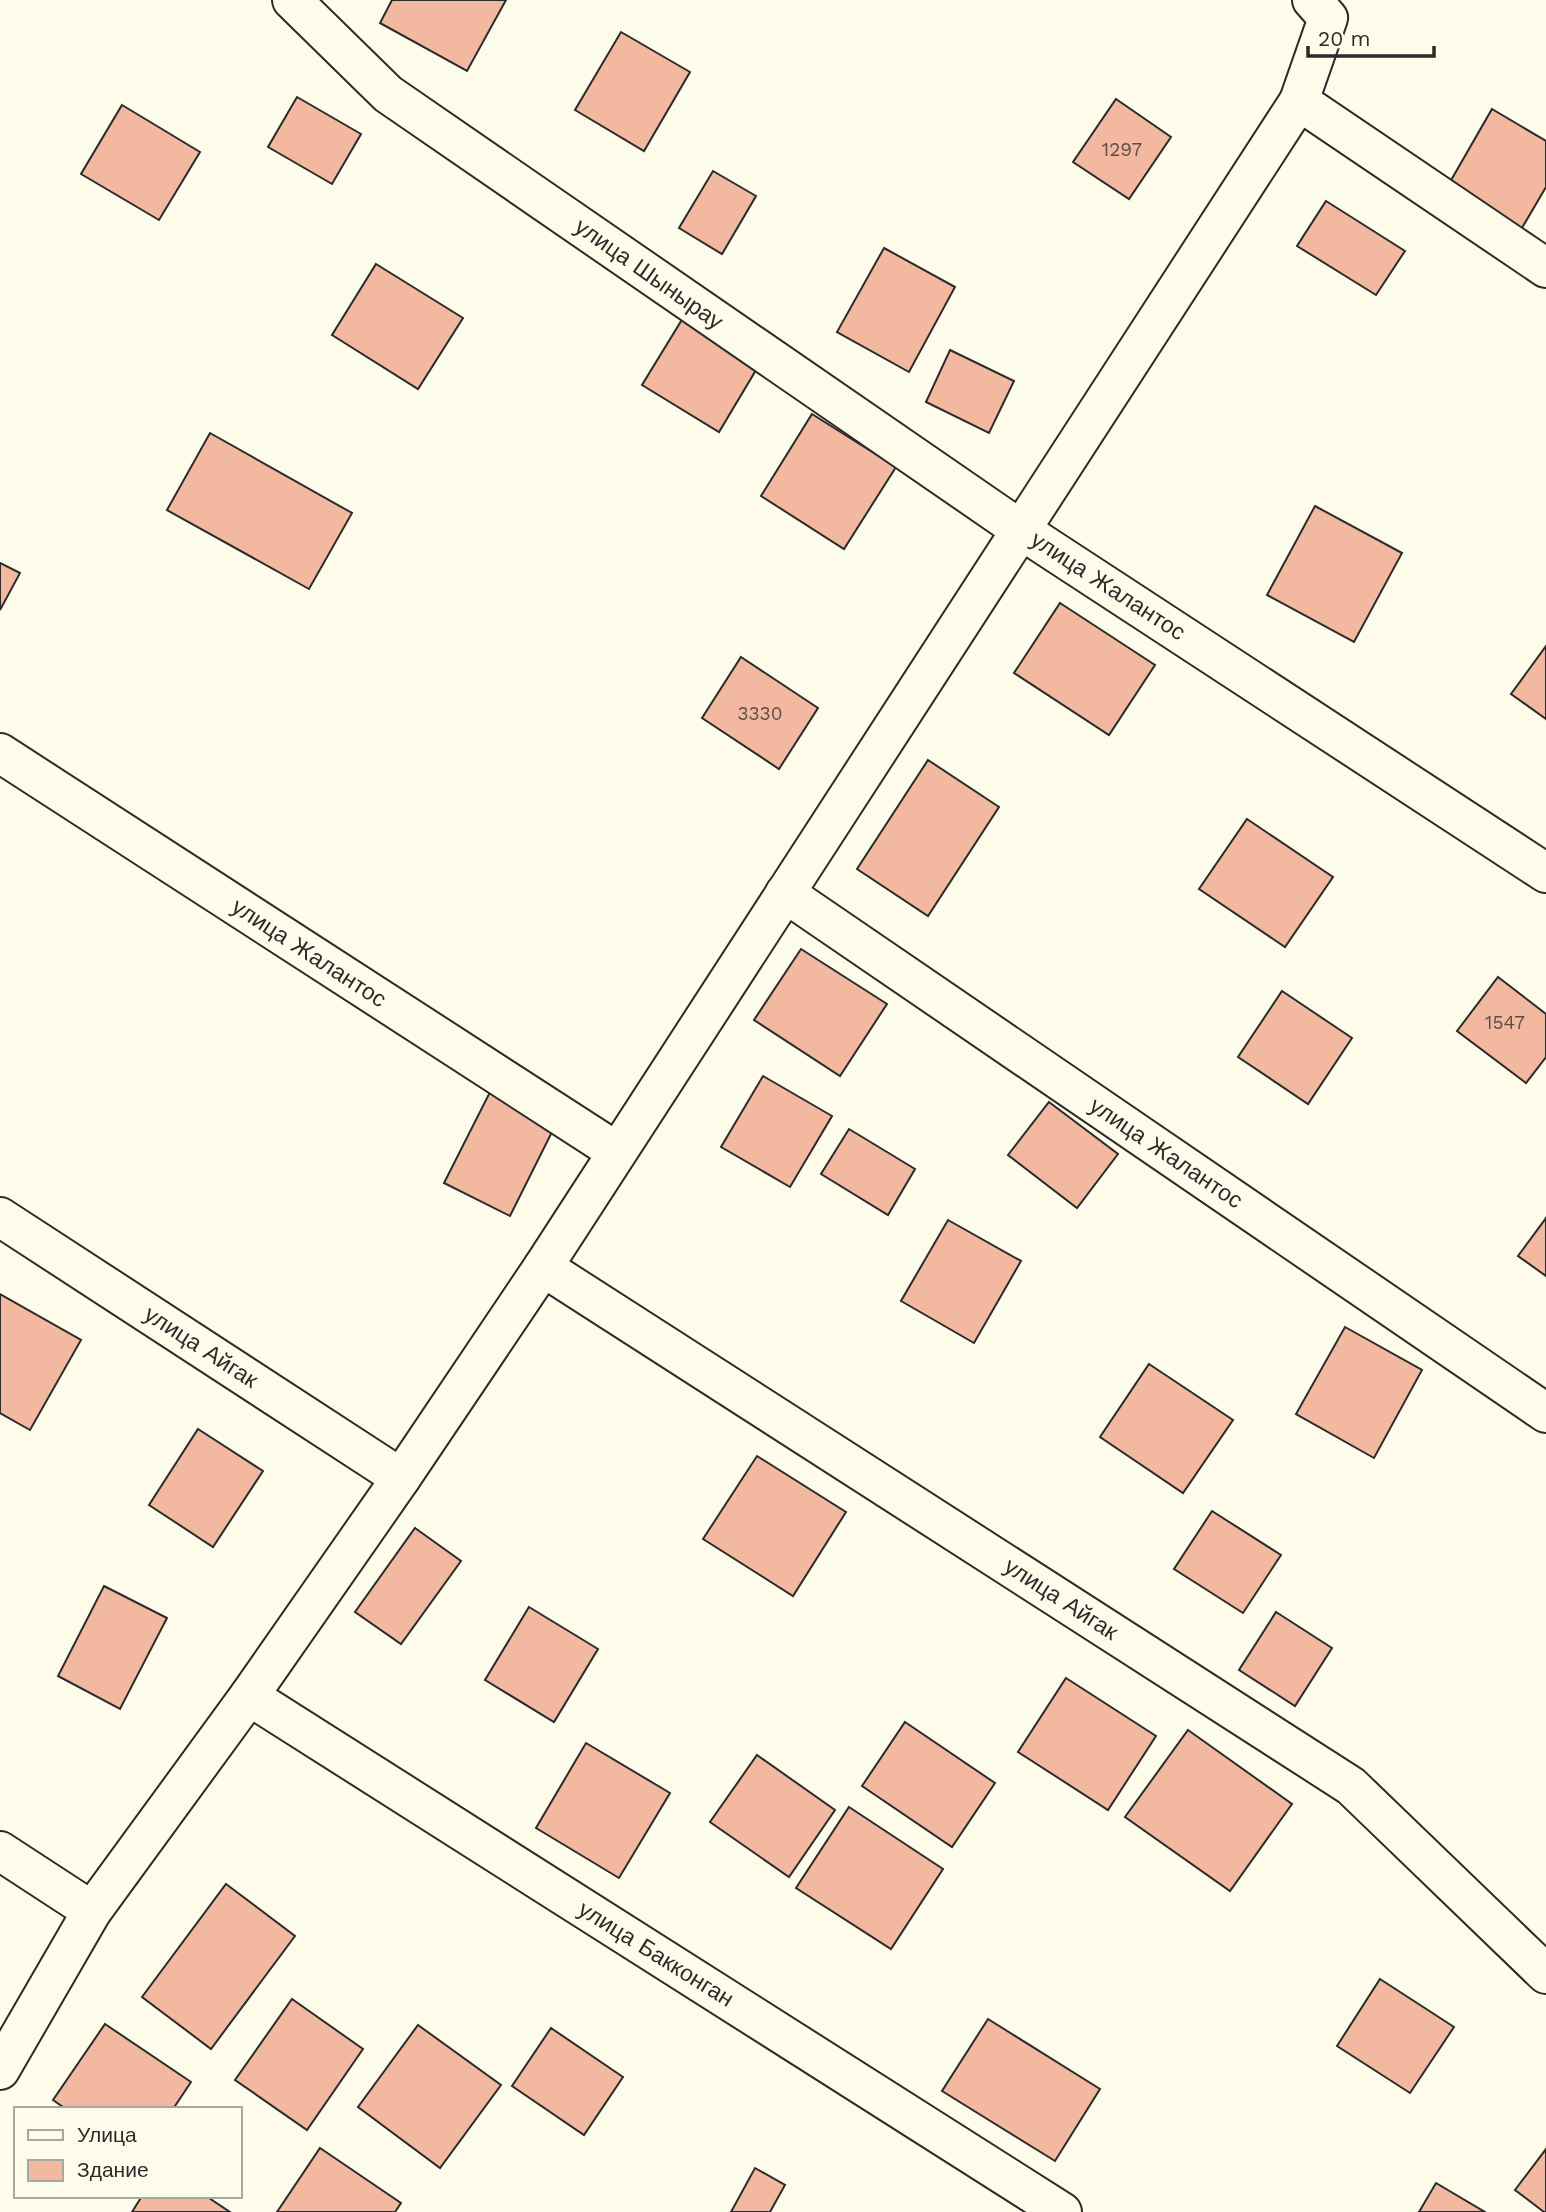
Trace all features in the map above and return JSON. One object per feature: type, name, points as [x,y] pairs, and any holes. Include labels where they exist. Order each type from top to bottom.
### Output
[{"type":"street","name":"улица Шынырау","points":[[292,0],[388,94],[1021,530]]},
{"type":"street","points":[[0,2070],[92,1911],[249,1696],[401,1478],[543,1267],[1299,101],[1328,18],[1312,0]]},
{"type":"street","points":[[1299,101],[1546,268]]},
{"type":"street","name":"улица Жалантос","points":[[1021,530],[1546,873]]},
{"type":"street","name":"улица Жалантос","points":[[0,753],[617,1152]]},
{"type":"street","name":"улица Жалантос","points":[[785,894],[1546,1413]]},
{"type":"street","name":"улица Айгак","points":[[0,1217],[401,1478]]},
{"type":"street","name":"улица Айгак","points":[[543,1267],[1351,1786],[1546,1974]]},
{"type":"street","name":"улица Бакконган","points":[[249,1696],[1062,2212]]},
{"type":"street","points":[[0,1852],[92,1911]]},
{"type":"building","points":[[392,0],[506,0],[467,71],[380,23]]},
{"type":"building","points":[[621,32],[690,72],[644,151],[575,110]]},
{"type":"building","points":[[297,97],[361,134],[332,184],[268,147]]},
{"type":"building","points":[[1116,99],[1171,137],[1129,199],[1073,162]]},
{"type":"building","points":[[122,105],[200,152],[159,220],[81,174]]},
{"type":"building","points":[[1492,109],[1546,141],[1546,187],[1519,233],[1446,189]]},
{"type":"building","points":[[713,171],[756,196],[722,254],[679,228]]},
{"type":"building","points":[[1326,201],[1405,251],[1376,295],[1297,246]]},
{"type":"building","points":[[884,248],[955,287],[909,372],[837,332]]},
{"type":"building","points":[[376,264],[463,318],[418,389],[332,335]]},
{"type":"building","points":[[683,318],[759,365],[719,432],[642,385]]},
{"type":"building","points":[[950,350],[1014,381],[989,433],[926,402]]},
{"type":"building","points":[[812,414],[896,467],[844,549],[761,496]]},
{"type":"building","points":[[210,433],[352,513],[309,589],[167,510]]},
{"type":"building","points":[[1315,506],[1402,553],[1354,642],[1267,595]]},
{"type":"building","points":[[0,563],[20,573],[0,610]]},
{"type":"building","points":[[1060,603],[1155,665],[1109,735],[1014,673]]},
{"type":"building","points":[[1546,646],[1546,719],[1511,694]]},
{"type":"building","points":[[741,657],[818,708],[779,769],[702,718]]},
{"type":"building","points":[[928,760],[999,807],[928,916],[857,869]]},
{"type":"building","points":[[1247,819],[1333,877],[1285,947],[1199,889]]},
{"type":"building","points":[[801,949],[887,1004],[840,1076],[754,1020]]},
{"type":"building","points":[[1498,977],[1546,1014],[1546,1057],[1526,1083],[1457,1031]]},
{"type":"building","points":[[1282,991],[1352,1038],[1308,1104],[1238,1057]]},
{"type":"building","points":[[763,1076],[832,1116],[790,1187],[721,1147]]},
{"type":"building","points":[[490,1092],[555,1126],[510,1216],[444,1183]]},
{"type":"building","points":[[1049,1102],[1118,1154],[1077,1208],[1008,1155]]},
{"type":"building","points":[[849,1129],[915,1169],[888,1215],[821,1174]]},
{"type":"building","points":[[1546,1218],[1546,1276],[1518,1256]]},
{"type":"building","points":[[948,1220],[1021,1261],[974,1343],[901,1301]]},
{"type":"building","points":[[0,1294],[81,1340],[30,1430],[0,1413]]},
{"type":"building","points":[[1345,1327],[1422,1370],[1374,1458],[1296,1414]]},
{"type":"building","points":[[1149,1364],[1233,1420],[1183,1493],[1100,1437]]},
{"type":"building","points":[[198,1429],[263,1471],[213,1547],[149,1505]]},
{"type":"building","points":[[757,1456],[846,1512],[793,1596],[703,1539]]},
{"type":"building","points":[[1212,1511],[1281,1555],[1243,1613],[1174,1569]]},
{"type":"building","points":[[415,1528],[461,1561],[401,1644],[355,1612]]},
{"type":"building","points":[[104,1586],[167,1618],[120,1709],[58,1676]]},
{"type":"building","points":[[529,1607],[598,1649],[554,1722],[485,1680]]},
{"type":"building","points":[[1276,1612],[1332,1648],[1295,1706],[1239,1670]]},
{"type":"building","points":[[1066,1678],[1156,1736],[1108,1810],[1018,1752]]},
{"type":"building","points":[[905,1722],[995,1783],[952,1847],[862,1786]]},
{"type":"building","points":[[1188,1730],[1292,1804],[1230,1891],[1125,1817]]},
{"type":"building","points":[[586,1743],[670,1793],[619,1878],[536,1828]]},
{"type":"building","points":[[757,1755],[835,1810],[789,1877],[710,1822]]},
{"type":"building","points":[[849,1807],[943,1869],[891,1949],[796,1888]]},
{"type":"building","points":[[226,1884],[295,1936],[211,2049],[142,1997]]},
{"type":"building","points":[[1380,1979],[1454,2027],[1410,2093],[1337,2046]]},
{"type":"building","points":[[292,1999],[363,2049],[307,2130],[235,2080]]},
{"type":"building","points":[[988,2019],[1100,2089],[1055,2161],[942,2091]]},
{"type":"building","points":[[105,2024],[191,2082],[174,2107],[63,2107],[53,2100]]},
{"type":"building","points":[[418,2025],[501,2085],[440,2168],[358,2107]]},
{"type":"building","points":[[551,2028],[623,2077],[584,2135],[512,2086]]},
{"type":"building","points":[[320,2148],[401,2203],[395,2212],[277,2212]]},
{"type":"building","points":[[1546,2149],[1546,2212],[1544,2212],[1515,2190]]},
{"type":"building","points":[[755,2168],[785,2185],[770,2212],[731,2212]]},
{"type":"building","points":[[1436,2183],[1485,2212],[1419,2212]]},
{"type":"building","points":[[141,2198],[209,2198],[230,2212],[132,2212]]}]
